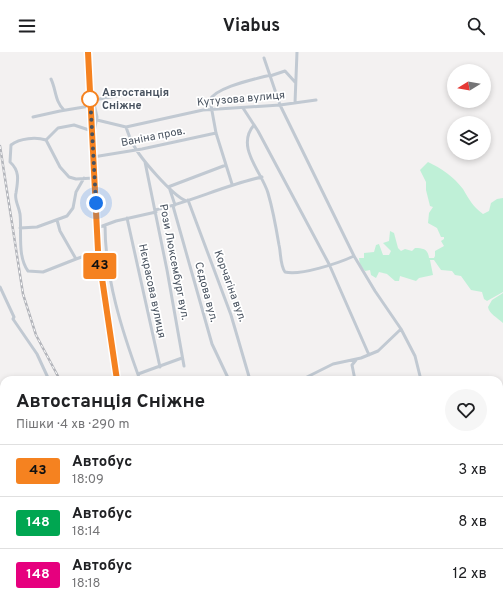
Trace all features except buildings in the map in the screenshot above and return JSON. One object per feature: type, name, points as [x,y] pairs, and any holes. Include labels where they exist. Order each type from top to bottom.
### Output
[{"type":"main road","points":[[88,52],[98,251],[116,376]]},
{"type":"street","points":[[295,103],[297,96],[295,83],[297,52]]},
{"type":"street","points":[[264,58],[280,105],[354,256],[375,292],[401,329],[415,356],[420,376]]},
{"type":"street","points":[[232,184],[216,133],[210,100],[218,92],[286,71],[295,83]]},
{"type":"street","points":[[51,79],[59,104],[64,110]]},
{"type":"street","points":[[89,84],[94,100],[97,120],[92,141]]},
{"type":"street","points":[[94,100],[139,92]]},
{"type":"street","name":"Кутузова вулиця","points":[[97,120],[126,127],[211,109],[280,105],[316,100]]},
{"type":"street","points":[[33,118],[64,110],[90,106]]},
{"type":"street","points":[[243,108],[254,125],[329,264],[370,355]]},
{"type":"street","points":[[46,140],[58,128],[74,125],[92,131]]},
{"type":"street","points":[[254,125],[248,134],[252,161],[262,177],[268,193],[275,218],[285,272],[304,271],[354,256]]},
{"type":"street","points":[[126,127],[136,150],[145,162],[179,197],[187,200]]},
{"type":"street","name":"Ваніна пров.","points":[[93,157],[136,150],[216,133]]},
{"type":"street","points":[[94,178],[73,179],[67,175],[56,161],[52,148],[46,140],[41,138],[22,139],[11,145],[9,157],[10,162],[16,168],[18,188],[16,192],[23,258],[28,271],[43,272],[98,251]]},
{"type":"street","name":"Рози Люксембург вул.","points":[[145,162],[184,366]]},
{"type":"street","points":[[169,187],[226,165]]},
{"type":"street","points":[[97,228],[174,205],[232,184],[262,177]]},
{"type":"street","points":[[20,228],[33,228],[67,216],[72,211],[76,192],[84,178]]},
{"type":"street","name":"Сєдова вул.","points":[[169,187],[212,344],[227,376]]},
{"type":"street","name":"Корчагіна вул.","points":[[187,200],[232,315],[249,376]]},
{"type":"street","name":"Нєкрасова вулиця","points":[[127,218],[160,368]]},
{"type":"street","points":[[57,220],[60,231],[76,259]]},
{"type":"street","points":[[105,225],[108,259],[120,321],[138,374],[160,368],[182,358]]},
{"type":"street","points":[[0,287],[14,317],[13,319],[37,354],[47,376]]},
{"type":"street","points":[[310,376],[333,364],[356,360],[378,351],[401,329]]},
{"type":"street","points":[[354,376],[352,365],[356,360]]},
{"type":"green space","points":[[428,162],[442,170],[456,181],[474,206],[483,214],[489,211],[491,203],[497,199],[503,198],[503,292],[487,301],[484,299],[482,292],[471,290],[461,276],[455,275],[452,271],[441,270],[434,260],[430,260],[433,275],[419,278],[416,281],[400,276],[399,281],[395,281],[387,274],[379,272],[376,278],[371,275],[370,270],[365,271],[360,265],[359,258],[364,258],[364,253],[374,252],[376,245],[379,244],[383,255],[389,255],[391,251],[383,243],[389,241],[390,231],[394,233],[398,248],[401,251],[405,249],[412,251],[415,248],[420,248],[426,251],[429,258],[434,258],[435,251],[444,246],[441,241],[444,237],[441,237],[437,228],[428,223],[429,213],[433,207],[430,206],[426,190],[426,182],[420,170]]},
{"type":"green space","points":[[503,293],[503,323],[492,314],[488,307],[492,300]]},
{"type":"railway","points":[[0,146],[23,294],[36,335],[58,376]]},
{"type":"bus line","name":"43","points":[[88,52],[98,251],[116,376]]},
{"type":"place","name":"Автостанція Сніжне","points":[[90,99]]},
{"type":"route","points":[[90,99],[90,95],[96,203]]}]
